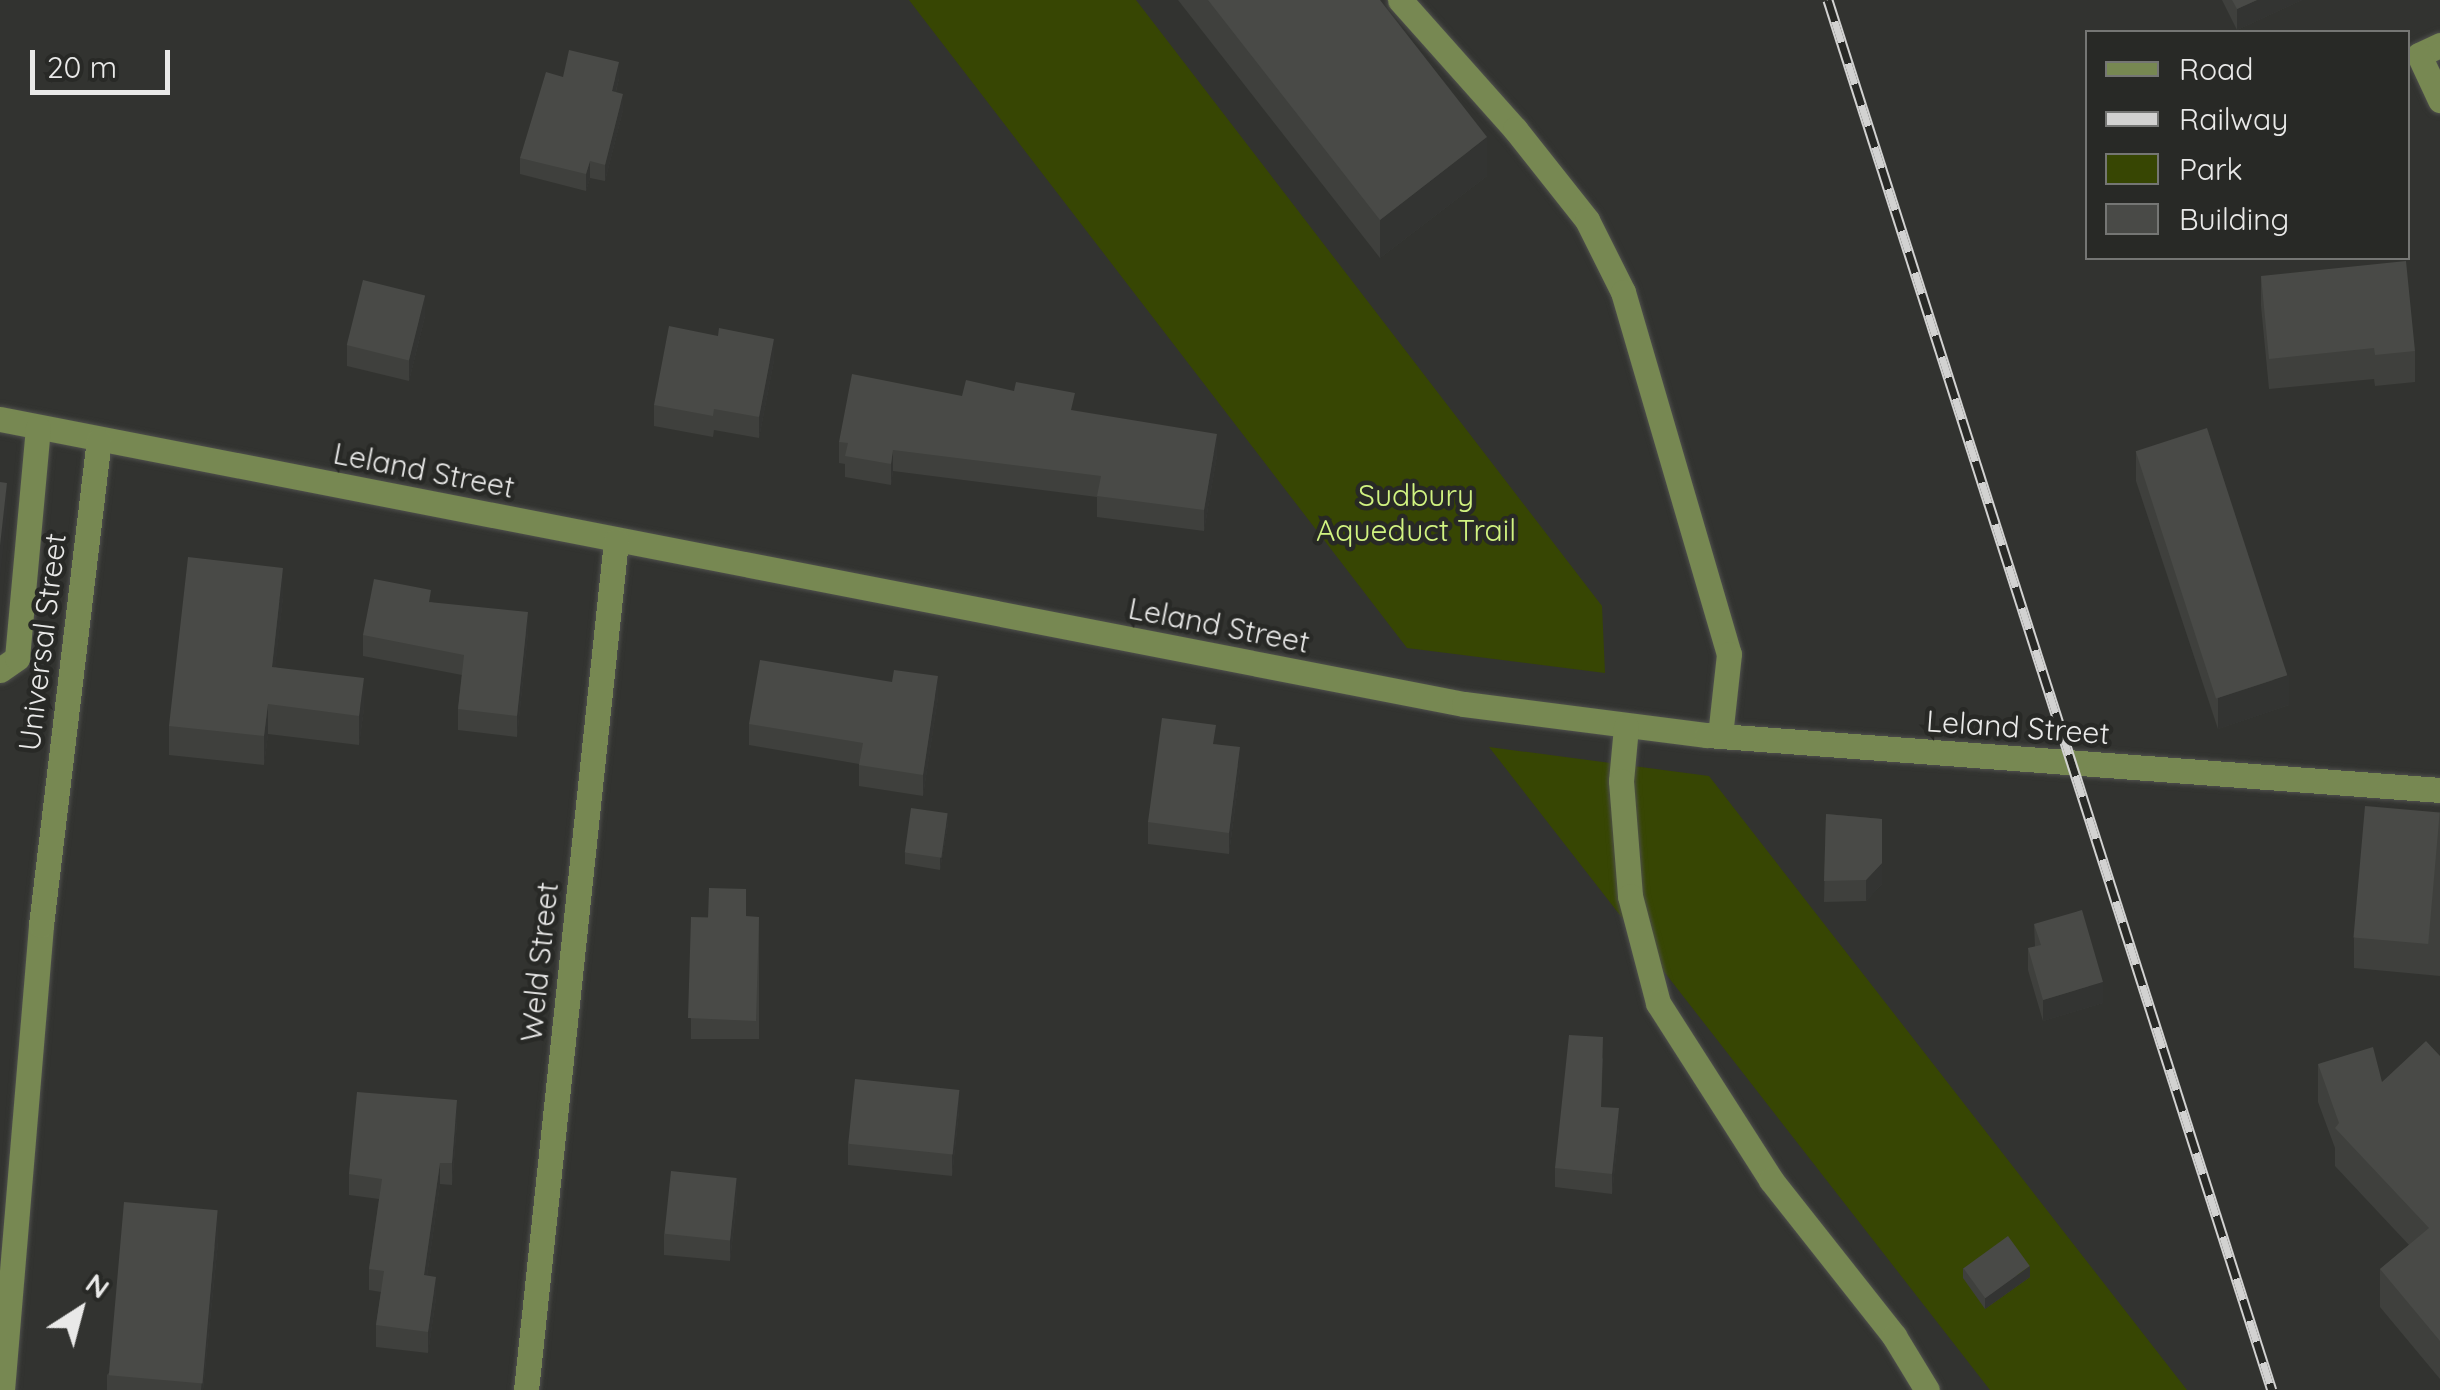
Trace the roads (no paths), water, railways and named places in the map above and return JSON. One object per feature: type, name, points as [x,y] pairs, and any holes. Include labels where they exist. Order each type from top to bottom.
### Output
[{"type":"street","points":[[1400,0],[1515,128],[1587,220],[1623,292],[1729,654],[1720,736]]},
{"type":"street","points":[[2440,45],[2419,54],[2440,100]]},
{"type":"street","name":"Leland Street","points":[[0,419],[1464,704],[1720,736],[2440,790]]},
{"type":"street","points":[[0,670],[17,658],[38,428]]},
{"type":"street","name":"Universal Street","points":[[2,1390],[41,925],[99,440]]},
{"type":"street","name":"Weld Street","points":[[526,1390],[616,541]]},
{"type":"street","points":[[1626,726],[1622,781],[1630,896],[1658,1002],[1771,1180],[1894,1336],[1927,1390]]},
{"type":"railway","points":[[1828,0],[2272,1390]]},
{"type":"park label","name":"Sudbury Aqueduct Trail","points":[[1416,512]]}]
